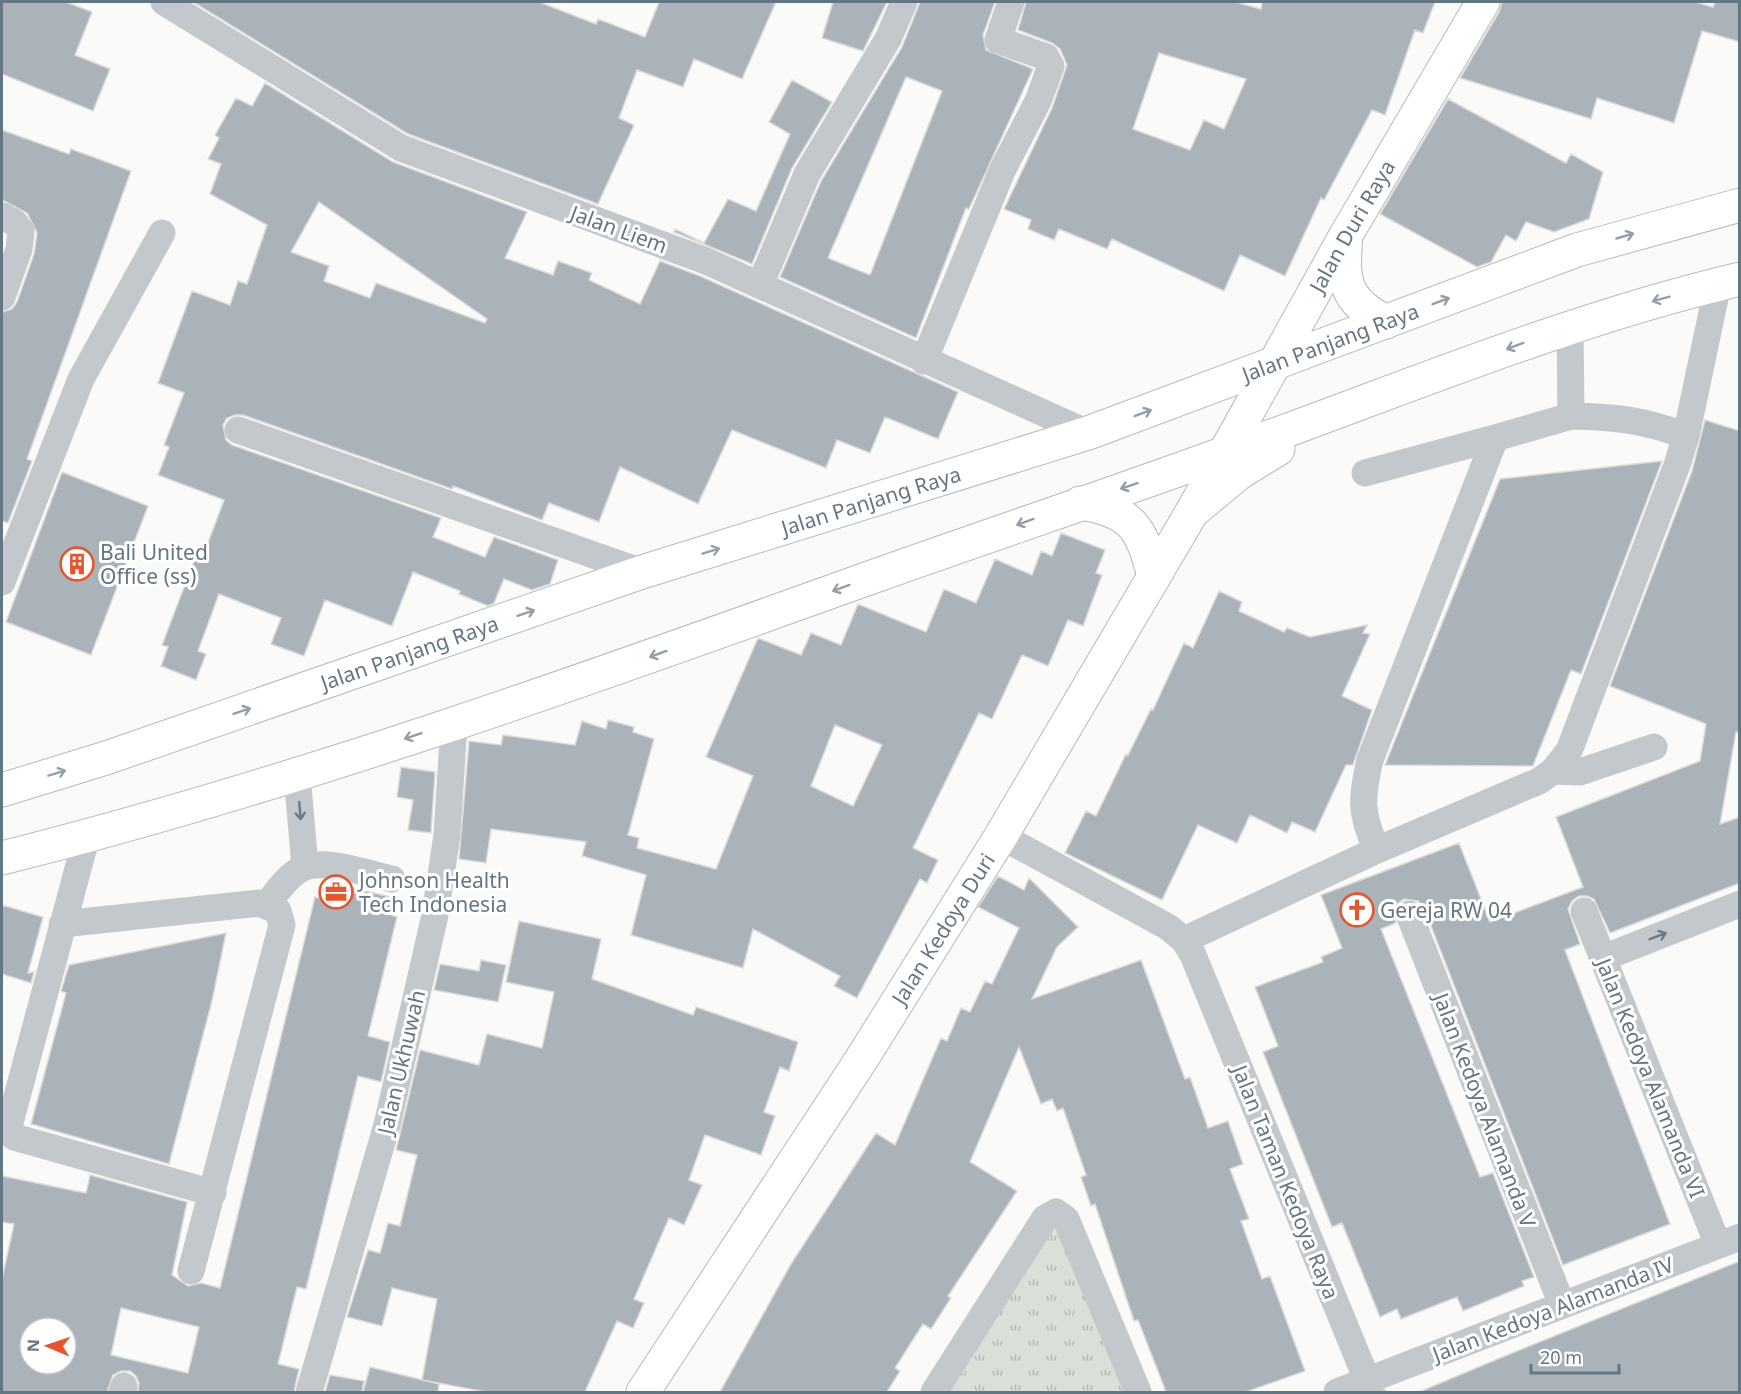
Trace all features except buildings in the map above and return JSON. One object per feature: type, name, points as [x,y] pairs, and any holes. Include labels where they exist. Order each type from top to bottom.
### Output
[{"type":"main road","name":"Jalan Duri Raya","points":[[1224,454],[1346,235],[1483,2]]},
{"type":"main road","name":"Jalan Panjang Raya","points":[[2,790],[106,758],[642,572],[1088,433],[1273,366],[1577,250],[1740,205]]},
{"type":"main road","points":[[1346,235],[1344,267],[1348,292],[1370,314],[1386,322]]},
{"type":"main road","points":[[2,858],[297,774],[632,664],[1080,503],[1224,454],[1349,406],[1570,327],[1729,282]]},
{"type":"main road","points":[[1192,512],[1239,473],[1349,406]]},
{"type":"main road","name":"Jalan Kedoya Duri","points":[[643,1392],[861,1060],[1001,836],[1224,454]]},
{"type":"main road","points":[[1080,503],[1105,506],[1133,523],[1148,550],[1154,577]]},
{"type":"street","name":"Jalan Liem","points":[[164,2],[402,148],[706,261],[1088,433]]},
{"type":"street","points":[[760,285],[807,174],[888,39],[904,2]]},
{"type":"street","points":[[924,361],[1002,171],[1038,101],[1051,66],[1046,57],[998,40],[1011,2]]},
{"type":"street","points":[[2,216],[15,222],[21,231],[19,249],[2,297]]},
{"type":"street","points":[[2,582],[81,379],[162,233]]},
{"type":"street","points":[[1001,836],[1168,927],[1184,940],[1377,850],[1539,781],[1553,771],[1569,751],[1686,436],[1729,282]]},
{"type":"street","points":[[1570,327],[1571,416]]},
{"type":"street","points":[[1365,473],[1571,416],[1620,417],[1652,423],[1686,436]]},
{"type":"street","points":[[238,430],[642,572]]},
{"type":"street","points":[[1377,850],[1366,825],[1362,795],[1370,760],[1495,438]]},
{"type":"street","name":"Jalan Ukhuwah","points":[[309,1392],[387,1125],[435,915],[448,825],[454,723]]},
{"type":"street","points":[[1553,771],[1580,772],[1654,747]]},
{"type":"street","points":[[297,774],[305,867]]},
{"type":"street","points":[[87,835],[8,1125],[10,1134],[213,1193]]},
{"type":"street","points":[[267,904],[291,877],[305,867],[330,866],[392,879]]},
{"type":"street","points":[[62,924],[267,904],[279,911],[282,925],[191,1271]]},
{"type":"street","points":[[1603,958],[1740,904]]},
{"type":"street","name":"Jalan Kedoya Alamanda VI","points":[[1584,911],[1729,1241]]},
{"type":"street","name":"Jalan Kedoya Alamanda V","points":[[1409,914],[1562,1305]]},
{"type":"street","name":"Jalan Taman Kedoya Raya","points":[[1184,940],[1199,971],[1370,1386]]},
{"type":"street","points":[[934,1392],[1045,1218],[1056,1212],[1066,1219],[1138,1392]]},
{"type":"street","name":"Jalan Kedoya Alamanda IV","points":[[1337,1392],[1370,1386],[1562,1305],[1729,1241]]},
{"type":"green space","points":[[1054,1204],[1131,1392],[932,1392]]},
{"type":"place","name":"Bali United Office (ss)","points":[[77,564]]},
{"type":"place","name":"Johnson Health Tech Indonesia","points":[[336,892]]},
{"type":"place","name":"Gereja RW 04","points":[[1357,910]]}]
